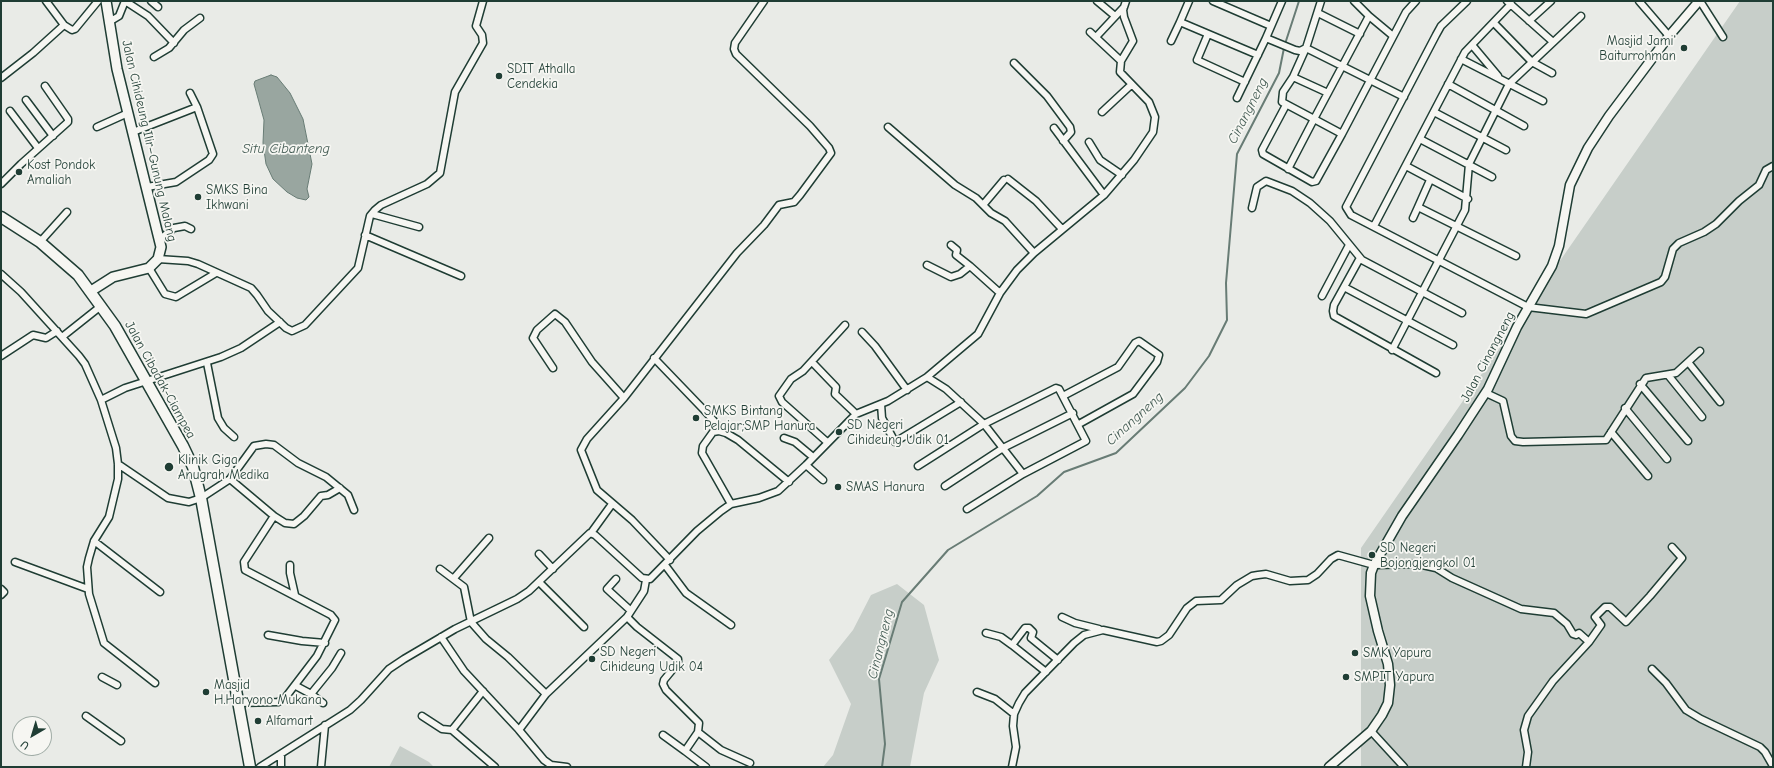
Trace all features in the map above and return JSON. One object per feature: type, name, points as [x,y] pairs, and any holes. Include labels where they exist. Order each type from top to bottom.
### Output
[{"type":"highway","name":"Jalan Cibadak-Ciampea","points":[[1,217],[40,242],[68,265],[91,291],[115,326],[183,446],[192,467],[201,498],[250,767]]},
{"type":"main road","name":"Jalan Cihideung Ilir–Gunung Malang","points":[[106,1],[117,70],[160,239],[161,247],[158,258],[149,268]]},
{"type":"main road","points":[[91,291],[113,277],[149,268]]},
{"type":"street","points":[[46,1],[68,29],[75,29],[98,1]]},
{"type":"street","points":[[109,22],[119,16],[125,1],[148,16],[174,43]]},
{"type":"street","points":[[151,1],[158,7]]},
{"type":"street","points":[[158,258],[188,261],[251,288],[268,311],[292,331],[305,325],[358,268],[365,235],[372,214],[381,205],[427,184],[440,173],[455,92],[484,44],[482,35],[476,26],[483,1]]},
{"type":"street","points":[[731,625],[686,593],[667,563],[632,520],[597,490],[581,450],[587,439],[624,398],[737,252],[764,225],[779,205],[794,202],[831,153],[829,148],[810,126],[736,54],[734,49],[735,43],[764,1]]},
{"type":"street","points":[[1097,1],[1115,16]]},
{"type":"street","points":[[1171,41],[1189,1]]},
{"type":"street","points":[[1213,1],[1271,26]]},
{"type":"street","points":[[1237,98],[1282,1]]},
{"type":"street","points":[[1321,1],[1306,48],[1293,76],[1283,92],[1282,102],[1342,134]]},
{"type":"street","points":[[1354,1],[1393,36]]},
{"type":"street","points":[[1286,105],[1262,150],[1263,154],[1312,182],[1316,181],[1406,12],[1416,1]]},
{"type":"street","points":[[1467,1],[1441,26],[1346,207],[1351,215],[1528,307],[1586,314],[1661,282],[1665,276],[1673,249],[1679,244],[1704,232],[1716,224],[1759,185],[1766,170],[1773,166]]},
{"type":"street","points":[[1529,21],[1552,1]]},
{"type":"street","points":[[1639,1],[1669,36]]},
{"type":"street","points":[[1700,1],[1723,37]]},
{"type":"street","name":"Jalan Cinangneng","points":[[1329,767],[1371,731],[1388,703],[1390,685],[1388,664],[1378,631],[1370,596],[1371,573],[1374,565],[1402,516],[1458,436],[1486,392],[1528,307],[1557,255],[1569,192],[1575,173],[1588,148],[1609,116],[1669,36],[1700,1]]},
{"type":"street","points":[[1374,226],[1461,60],[1472,45],[1494,23],[1509,2],[1553,42]]},
{"type":"street","points":[[1096,37],[1125,4]]},
{"type":"street","points":[[519,730],[546,694],[629,613],[644,591],[646,580],[667,563],[697,531],[731,504],[771,494],[788,482],[856,414],[881,404],[907,390],[928,376],[978,334],[1000,293],[1017,270],[1034,253],[1104,195],[1122,175],[1147,142],[1155,124],[1155,117],[1148,102],[1121,74],[1119,70],[1121,61],[1133,42],[1125,21],[1125,4]]},
{"type":"street","points":[[1318,13],[1360,34]]},
{"type":"street","points":[[1288,169],[1369,16]]},
{"type":"street","points":[[1392,350],[1466,210],[1468,199],[1469,164],[1497,111],[1509,84],[1581,16]]},
{"type":"street","points":[[154,57],[174,43],[184,30],[200,18]]},
{"type":"street","points":[[1180,22],[1258,55]]},
{"type":"street","points":[[1494,23],[1532,62],[1552,72]]},
{"type":"street","points":[[1,78],[33,53],[64,24]]},
{"type":"street","points":[[1090,32],[1121,61]]},
{"type":"street","points":[[1208,34],[1197,60],[1245,82]]},
{"type":"street","points":[[1266,38],[1295,50],[1300,51],[1306,48]]},
{"type":"street","points":[[1472,45],[1500,78]]},
{"type":"street","points":[[1306,48],[1404,97]]},
{"type":"street","points":[[1461,60],[1500,78],[1543,101]]},
{"type":"street","points":[[1014,63],[1047,96],[1070,127],[1071,132],[1063,141]]},
{"type":"street","points":[[1293,76],[1328,93]]},
{"type":"street","points":[[1448,84],[1524,126]]},
{"type":"street","points":[[1102,112],[1131,85]]},
{"type":"street","points":[[1,184],[38,148],[66,125],[68,119],[45,86]]},
{"type":"street","points":[[147,187],[176,182],[213,156],[197,107],[190,93]]},
{"type":"street","points":[[26,100],[53,136]]},
{"type":"street","points":[[133,132],[197,107]]},
{"type":"street","points":[[10,111],[38,148]]},
{"type":"street","points":[[1434,112],[1506,150]]},
{"type":"street","points":[[97,127],[128,113]]},
{"type":"street","points":[[888,127],[955,185],[983,205],[991,213],[1011,226],[1034,253]]},
{"type":"street","points":[[1054,128],[1104,195]]},
{"type":"street","points":[[1420,139],[1492,177]]},
{"type":"street","points":[[1089,142],[1100,160],[1122,175]]},
{"type":"street","points":[[1406,166],[1468,199]]},
{"type":"street","points":[[983,205],[1006,179],[1036,201],[1062,229]]},
{"type":"street","points":[[1413,218],[1430,180]]},
{"type":"street","points":[[1252,208],[1257,186],[1266,181],[1292,191],[1310,203],[1330,221],[1360,258],[1462,313]]},
{"type":"street","points":[[1418,207],[1516,256]]},
{"type":"street","points":[[40,242],[67,212]]},
{"type":"street","points":[[372,214],[419,228]]},
{"type":"street","points":[[160,239],[174,228],[185,226],[190,229]]},
{"type":"street","points":[[365,235],[461,276]]},
{"type":"street","points":[[951,245],[957,250],[957,256],[1000,293]]},
{"type":"street","points":[[1322,296],[1349,245]]},
{"type":"street","points":[[1360,258],[1334,305],[1334,316],[1392,350],[1436,373]]},
{"type":"street","points":[[927,265],[951,276],[960,274],[970,266]]},
{"type":"street","points":[[149,268],[165,294],[176,297],[216,273]]},
{"type":"street","points":[[1,274],[21,292],[86,364],[101,400],[116,448],[118,479],[109,517],[94,541],[87,567],[88,589],[104,643],[156,683]]},
{"type":"street","points":[[1344,287],[1407,322],[1453,344]]},
{"type":"street","points":[[62,337],[101,306]]},
{"type":"street","points":[[553,368],[533,338],[537,330],[555,314],[565,322],[592,362],[624,398]]},
{"type":"street","points":[[101,400],[125,388],[207,363],[241,348],[280,322]]},
{"type":"street","points":[[828,442],[780,399],[780,393],[791,379],[803,371],[812,362],[845,325]]},
{"type":"street","points":[[1,356],[33,335],[46,338],[57,331]]},
{"type":"street","points":[[862,332],[875,346],[907,390]]},
{"type":"street","points":[[1063,396],[1118,367],[1135,343],[1139,341],[1159,356],[1157,362],[1133,394],[1079,424]]},
{"type":"street","points":[[1486,392],[1503,400],[1511,436],[1515,441],[1606,440],[1640,384],[1646,378],[1676,373],[1700,351]]},
{"type":"street","points":[[654,358],[724,432],[744,444],[788,482]]},
{"type":"street","points":[[812,362],[836,387],[834,394],[856,414]]},
{"type":"street","points":[[1688,362],[1720,402]]},
{"type":"street","points":[[207,363],[218,418],[224,428],[234,437]]},
{"type":"street","points":[[1668,375],[1702,417]]},
{"type":"street","points":[[928,376],[946,389],[984,424],[1024,474]]},
{"type":"street","points":[[1640,384],[1688,441]]},
{"type":"street","points":[[918,466],[984,424],[1052,389],[1059,389],[1079,424],[1086,441],[1024,474],[967,508]]},
{"type":"street","points":[[881,404],[882,418],[894,442],[961,402]]},
{"type":"street","points":[[1625,408],[1667,459]]},
{"type":"street","points":[[945,486],[1003,448],[1073,413]]},
{"type":"street","points":[[724,432],[713,432],[703,446],[702,453],[731,504]]},
{"type":"street","points":[[1611,432],[1648,476]]},
{"type":"street","points":[[784,438],[795,442],[813,458]]},
{"type":"street","points":[[118,464],[168,498],[189,502],[201,498],[230,479],[254,446],[266,444],[274,445],[298,463],[326,477],[340,488],[350,499],[354,510]]},
{"type":"street","points":[[806,465],[823,480]]},
{"type":"street","points":[[230,479],[274,516],[285,523],[294,524],[304,516],[321,496],[328,496],[340,488]]},
{"type":"street","points":[[260,767],[361,700],[389,669],[441,637],[517,600],[539,582],[591,533],[612,504]]},
{"type":"street","points":[[238,703],[281,701],[296,686],[325,643],[335,620],[295,595],[248,572],[244,567],[244,562],[274,516]]},
{"type":"street","points":[[591,533],[646,580]]},
{"type":"street","points":[[454,578],[488,538]]},
{"type":"street","points":[[94,541],[160,592]]},
{"type":"street","points":[[1526,767],[1528,752],[1524,730],[1528,716],[1553,681],[1589,642],[1600,624],[1595,618],[1605,607],[1610,607],[1626,622],[1650,596],[1682,558],[1672,547]]},
{"type":"street","points":[[539,554],[553,569]]},
{"type":"street","points":[[1062,617],[1075,623],[1157,642],[1169,635],[1191,604],[1202,600],[1222,600],[1237,585],[1252,576],[1266,574],[1290,581],[1304,581],[1317,574],[1331,559],[1338,555],[1374,565],[1428,565],[1452,578],[1521,609],[1554,613],[1567,624],[1574,635],[1578,633],[1589,642]]},
{"type":"street","points":[[15,562],[88,589]]},
{"type":"street","points":[[290,565],[290,573],[295,595]]},
{"type":"street","points":[[440,569],[461,582],[467,594],[468,609],[472,622],[486,639],[508,657],[546,694]]},
{"type":"street","points":[[616,579],[607,589],[629,613],[637,627],[678,659],[678,663],[664,680],[663,684],[666,690],[699,723],[698,732],[685,751]]},
{"type":"street","points":[[539,582],[584,626]]},
{"type":"street","points":[[1,589],[4,592],[1,595]]},
{"type":"street","points":[[1012,645],[1025,628],[1029,628],[1033,632],[1031,638],[1058,660]]},
{"type":"street","points":[[1012,767],[1016,747],[1013,726],[1014,714],[1026,692],[1074,643],[1084,635],[1103,630]]},
{"type":"street","points":[[986,633],[1001,638],[1012,645],[1046,672]]},
{"type":"street","points":[[268,635],[302,641],[325,643]]},
{"type":"street","points":[[441,637],[464,671],[519,730],[546,762],[551,765],[567,767]]},
{"type":"street","points":[[311,694],[332,668],[341,653]]},
{"type":"street","points":[[1652,669],[1666,683],[1686,710],[1700,719],[1760,747],[1765,752],[1773,766]]},
{"type":"street","points":[[102,676],[117,685]]},
{"type":"street","points":[[296,686],[311,694],[323,704]]},
{"type":"street","points":[[452,730],[483,691]]},
{"type":"street","points":[[977,692],[995,699],[1014,714]]},
{"type":"street","points":[[86,716],[121,741]]},
{"type":"street","points":[[422,716],[442,729],[452,730],[495,767]]},
{"type":"street","points":[[321,767],[325,725]]},
{"type":"street","points":[[1371,731],[1404,767]]},
{"type":"street","points":[[698,732],[721,750],[750,763]]},
{"type":"street","points":[[663,735],[706,767]]},
{"type":"street","points":[[280,754],[282,767]]},
{"type":"shaded area","points":[[1740,1],[1773,1],[1773,767],[1361,767],[1361,548]]},
{"type":"shaded area","points":[[897,584],[924,605],[939,660],[924,693],[910,767],[823,767],[833,755],[851,704],[829,660],[853,630],[871,595]]},
{"type":"shaded area","points":[[400,746],[429,762],[434,767],[389,767]]},
{"type":"water","name":"Situ Cibanteng","points":[[271,75],[277,77],[290,93],[303,119],[312,164],[307,189],[309,197],[306,200],[297,198],[287,192],[273,179],[266,164],[263,143],[264,120],[254,84],[255,81]]},
{"type":"waterway","name":"Cinangneng","points":[[1285,44],[1299,1]]},
{"type":"waterway","name":"Cinangneng","points":[[882,767],[885,744],[879,679],[902,602],[948,550],[1037,496],[1064,472],[1116,453],[1185,388],[1209,356],[1227,320],[1226,283],[1237,154],[1279,73],[1284,48]]},
{"type":"place","name":"Masjid Jami' Baiturrohman","points":[[1684,48]]},
{"type":"place","name":"SDIT Athalla Cendekia","points":[[499,76]]},
{"type":"place","name":"Kost Pondok Amaliah","points":[[19,172]]},
{"type":"place","name":"SMKS Bina Ikhwani","points":[[198,197]]},
{"type":"place","name":"SMKS Bintang Pelajar;SMP Hanura","points":[[696,418]]},
{"type":"place","name":"SD Negeri Cihideung Udik 01","points":[[839,432]]},
{"type":"place","name":"Klinik Giga Anugrah Medika","points":[[169,467]]},
{"type":"place","name":"SMAS Hanura","points":[[838,487]]},
{"type":"place","name":"SD Negeri Bojongjengkol 01","points":[[1372,555]]},
{"type":"place","name":"SMK Yapura","points":[[1355,653]]},
{"type":"place","name":"SD Negeri Cihideung Udik 04","points":[[592,659]]},
{"type":"place","name":"SMPIT Yapura","points":[[1346,677]]},
{"type":"place","name":"Masjid H.Haryono Mukana","points":[[206,692]]},
{"type":"place","name":"Alfamart","points":[[258,721]]}]
